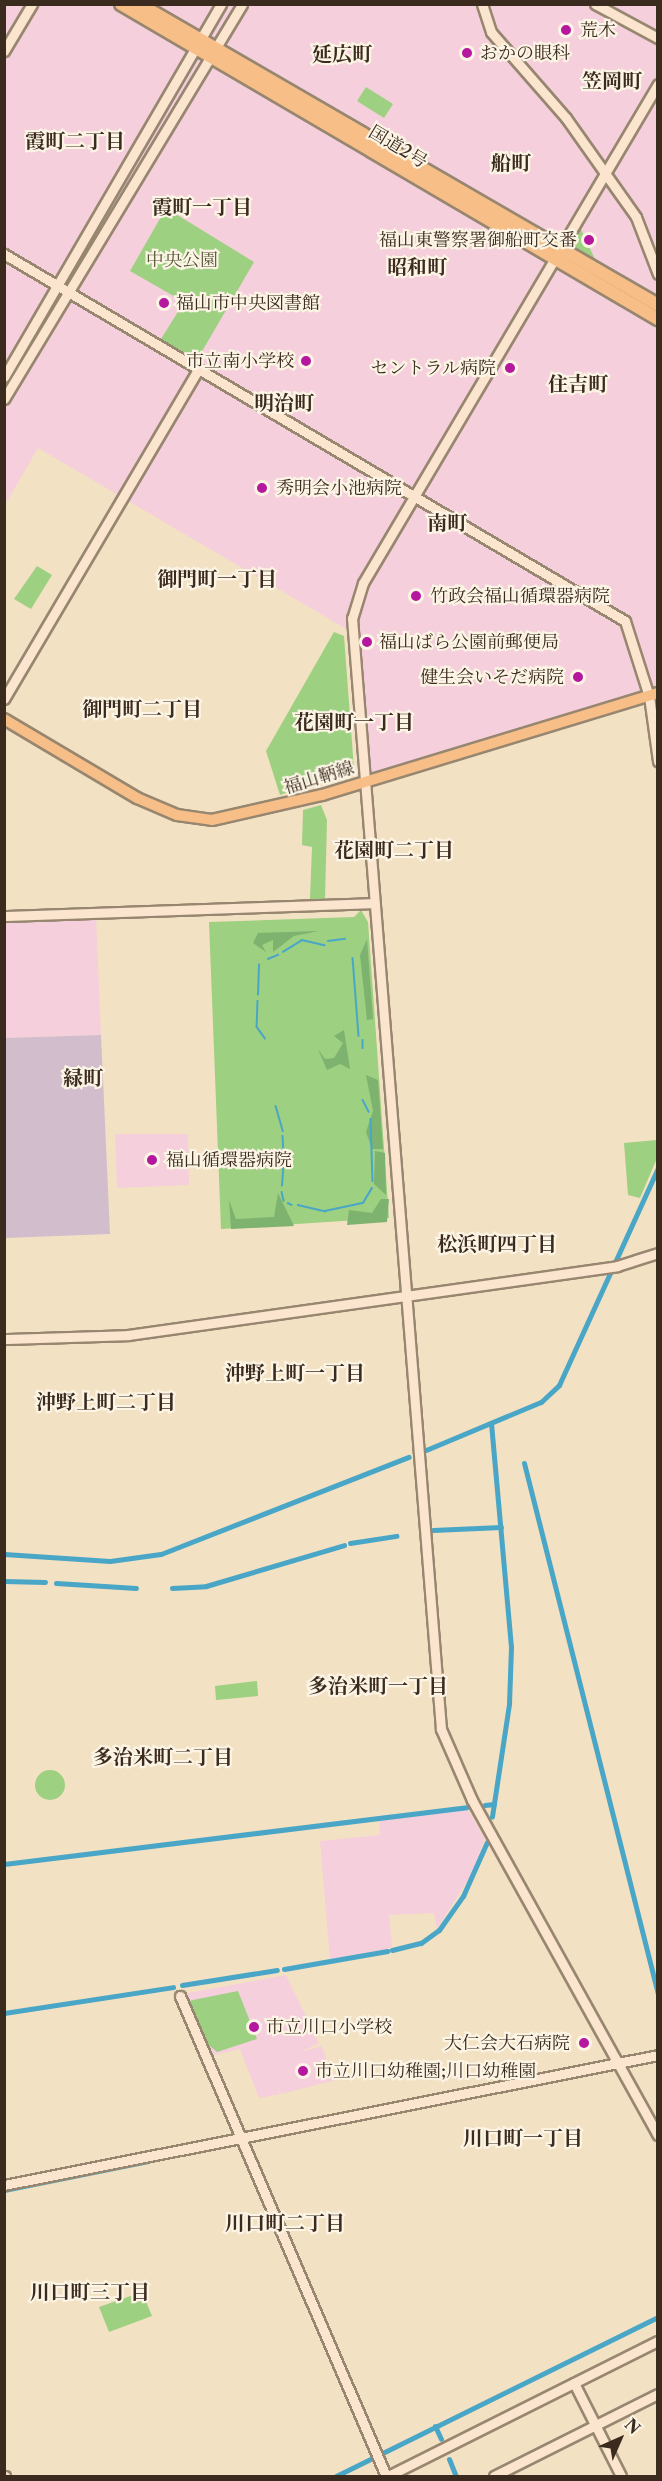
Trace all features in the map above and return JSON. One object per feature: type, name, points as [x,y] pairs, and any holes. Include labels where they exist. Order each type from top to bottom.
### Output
[{"type":"highway","name":"国道2号","points":[[121,4],[200,45]]},
{"type":"highway","name":"国道2号","points":[[139,4],[213,53],[555,256],[657,320]]},
{"type":"highway","name":"国道2号","points":[[555,256],[657,305]]},
{"type":"main road","name":"福山鞆線","points":[[4,719],[137,798],[195,819],[252,814],[653,695]]},
{"type":"street","points":[[4,51],[32,4]]},
{"type":"street","points":[[4,377],[200,45],[221,4]]},
{"type":"street","points":[[4,399],[70,294],[242,4]]},
{"type":"street","points":[[482,4],[491,32],[605,172],[636,217],[657,274]]},
{"type":"street","points":[[596,4],[657,38]]},
{"type":"street","points":[[657,84],[413,497],[353,608],[372,903],[441,1729],[467,1790],[657,2135]]},
{"type":"street","points":[[4,254],[625,621],[653,695],[657,760]]},
{"type":"street","points":[[4,699],[198,370]]},
{"type":"street","points":[[4,916],[372,903]]},
{"type":"street","points":[[4,1339],[128,1335],[405,1292],[617,1266],[657,1253]]},
{"type":"street","points":[[180,1996],[387,2476],[657,2340]]},
{"type":"street","points":[[4,2185],[657,2055]]},
{"type":"street","points":[[574,2383],[621,2476]]},
{"type":"street","points":[[494,2476],[657,2394]]},
{"type":"shaded area","points":[[5,5],[657,5],[657,692],[363,781],[353,633],[38,448],[5,505],[4,270],[12,257],[4,252]]},
{"type":"shaded area","points":[[96,918],[101,1035],[5,1038],[4,921]]},
{"type":"shaded area","points":[[101,1035],[110,1234],[5,1238],[5,1038]]},
{"type":"shaded area","name":"福山循環器病院","points":[[115,1134],[188,1134],[189,1185],[117,1188]]},
{"type":"shaded area","points":[[468,1809],[485,1839],[471,1875],[437,1929],[434,1913],[389,1915],[392,1948],[330,1959],[320,1841],[380,1835],[379,1821]]},
{"type":"shaded area","name":"市立川口小学校","points":[[286,1975],[319,2043],[301,2052],[321,2046],[336,2080],[281,2094],[277,2083],[280,2094],[259,2098],[240,2049],[209,2056],[183,1994]]},
{"type":"green space","points":[[366,87],[393,104],[384,118],[357,101]]},
{"type":"green space","name":"中央公園","points":[[166,208],[254,262],[197,360],[161,339],[184,302],[130,271]]},
{"type":"green space","points":[[579,225],[600,270],[563,249]]},
{"type":"green space","points":[[37,566],[52,575],[31,609],[14,599]]},
{"type":"green space","points":[[334,632],[344,636],[354,769],[280,795],[266,751]]},
{"type":"green space","points":[[321,805],[327,820],[325,899],[310,899],[312,847],[302,845],[303,810]]},
{"type":"green space","points":[[361,910],[368,922],[389,1218],[221,1229],[209,922],[354,917]]},
{"type":"green space","points":[[319,931],[294,936],[273,952],[273,940],[262,945],[266,952],[253,943],[258,933]]},
{"type":"green space","points":[[367,939],[373,1019],[367,1020],[360,955]]},
{"type":"green space","points":[[344,1030],[350,1069],[340,1064],[327,1070],[318,1049],[325,1059],[334,1058],[343,1043],[334,1036]]},
{"type":"green space","points":[[366,1075],[378,1080],[383,1149],[372,1149],[366,1132],[373,1111]]},
{"type":"green space","points":[[657,1140],[657,1158],[640,1198],[628,1195],[624,1143]]},
{"type":"green space","points":[[375,1151],[385,1153],[386,1195],[374,1184]]},
{"type":"green space","points":[[278,1193],[294,1226],[231,1229],[229,1200],[236,1219],[274,1217]]},
{"type":"green space","points":[[381,1199],[389,1199],[387,1222],[347,1225],[349,1210],[372,1213]]},
{"type":"green space","points":[[257,1681],[258,1696],[216,1700],[215,1686]]},
{"type":"green space","points":[[50,1770],[60,1775],[65,1785],[60,1795],[50,1800],[40,1795],[35,1785],[40,1775]]},
{"type":"green space","points":[[238,1991],[257,2039],[217,2052],[205,2042],[188,2001]]},
{"type":"green space","points":[[142,2292],[152,2316],[109,2332],[99,2307]]},
{"type":"waterway","points":[[328,941],[345,939]]},
{"type":"waterway","points":[[283,952],[302,940],[324,945]]},
{"type":"waterway","points":[[268,959],[278,955]]},
{"type":"waterway","points":[[353,958],[359,1036]]},
{"type":"waterway","points":[[258,995],[259,965]]},
{"type":"waterway","points":[[258,1001],[257,1027],[265,1038]]},
{"type":"waterway","points":[[363,1040],[363,1048]]},
{"type":"waterway","points":[[363,1100],[369,1112]]},
{"type":"waterway","points":[[276,1106],[283,1131]]},
{"type":"waterway","points":[[371,1119],[373,1181]]},
{"type":"waterway","points":[[283,1136],[284,1153]]},
{"type":"waterway","points":[[282,1186],[284,1158]]},
{"type":"waterway","points":[[426,1450],[541,1402],[559,1385],[658,1168]]},
{"type":"waterway","points":[[298,1205],[325,1211],[363,1203],[372,1188]]},
{"type":"waterway","points":[[282,1192],[284,1201]]},
{"type":"waterway","points":[[288,1203],[292,1205]]},
{"type":"waterway","points":[[491,1423],[511,1647],[509,1704],[492,1817]]},
{"type":"waterway","points":[[4,1554],[110,1561],[161,1554],[409,1457]]},
{"type":"waterway","points":[[524,1463],[658,1994]]},
{"type":"waterway","points":[[433,1530],[501,1527]]},
{"type":"waterway","points":[[350,1543],[396,1536]]},
{"type":"waterway","points":[[172,1588],[206,1586],[344,1545]]},
{"type":"waterway","points":[[4,1581],[45,1582]]},
{"type":"waterway","points":[[56,1583],[136,1588]]},
{"type":"waterway","points":[[485,1805],[494,1804]]},
{"type":"waterway","points":[[4,1864],[467,1807]]},
{"type":"waterway","points":[[392,1950],[421,1943],[439,1930],[463,1896],[487,1842]]},
{"type":"waterway","points":[[284,1969],[387,1951]]},
{"type":"waterway","points":[[182,1985],[277,1970]]},
{"type":"waterway","points":[[4,2013],[173,1987]]},
{"type":"waterway","points":[[4,2190],[148,2161]]},
{"type":"waterway","points":[[336,2476],[658,2317]]},
{"type":"waterway","points":[[435,2426],[441,2439]]},
{"type":"waterway","points":[[449,2459],[456,2476]]},
{"type":"place","name":"荒木","points":[[566,30]]},
{"type":"place","name":"おかの眼科","points":[[467,53]]},
{"type":"place","name":"福山東警察署御船町交番","points":[[589,240]]},
{"type":"place","name":"福山市中央図書館","points":[[164,303]]},
{"type":"place","name":"市立南小学校","points":[[306,361]]},
{"type":"place","name":"セントラル病院","points":[[510,368]]},
{"type":"place","name":"秀明会小池病院","points":[[262,488]]},
{"type":"place","name":"竹政会福山循環器病院","points":[[416,596]]},
{"type":"place","name":"福山ばら公園前郵便局","points":[[367,642]]},
{"type":"place","name":"健生会いそだ病院","points":[[578,677]]},
{"type":"place","name":"福山循環器病院","points":[[152,1160]]},
{"type":"place","name":"市立川口小学校","points":[[254,2027]]},
{"type":"place","name":"大仁会大石病院","points":[[584,2043]]},
{"type":"place","name":"市立川口幼稚園;川口幼稚園","points":[[303,2071]]},
{"type":"district","name":"延広町","points":[[342,54]]},
{"type":"district","name":"笠岡町","points":[[612,81]]},
{"type":"district","name":"霞町二丁目","points":[[75,141]]},
{"type":"district","name":"船町","points":[[511,163]]},
{"type":"district","name":"霞町一丁目","points":[[202,207]]},
{"type":"district","name":"昭和町","points":[[417,267]]},
{"type":"district","name":"住吉町","points":[[578,384]]},
{"type":"district","name":"明治町","points":[[284,403]]},
{"type":"district","name":"南町","points":[[447,523]]},
{"type":"district","name":"御門町一丁目","points":[[217,579]]},
{"type":"district","name":"御門町二丁目","points":[[142,709]]},
{"type":"district","name":"花園町一丁目","points":[[354,722]]},
{"type":"district","name":"花園町二丁目","points":[[394,850]]},
{"type":"district","name":"緑町","points":[[83,1078]]},
{"type":"district","name":"松浜町四丁目","points":[[497,1244]]},
{"type":"district","name":"沖野上町一丁目","points":[[295,1373]]},
{"type":"district","name":"沖野上町二丁目","points":[[106,1402]]},
{"type":"district","name":"多治米町一丁目","points":[[378,1686]]},
{"type":"district","name":"多治米町二丁目","points":[[163,1757]]},
{"type":"district","name":"川口町一丁目","points":[[523,2138]]},
{"type":"district","name":"川口町二丁目","points":[[285,2223]]},
{"type":"district","name":"川口町三丁目","points":[[90,2292]]}]
